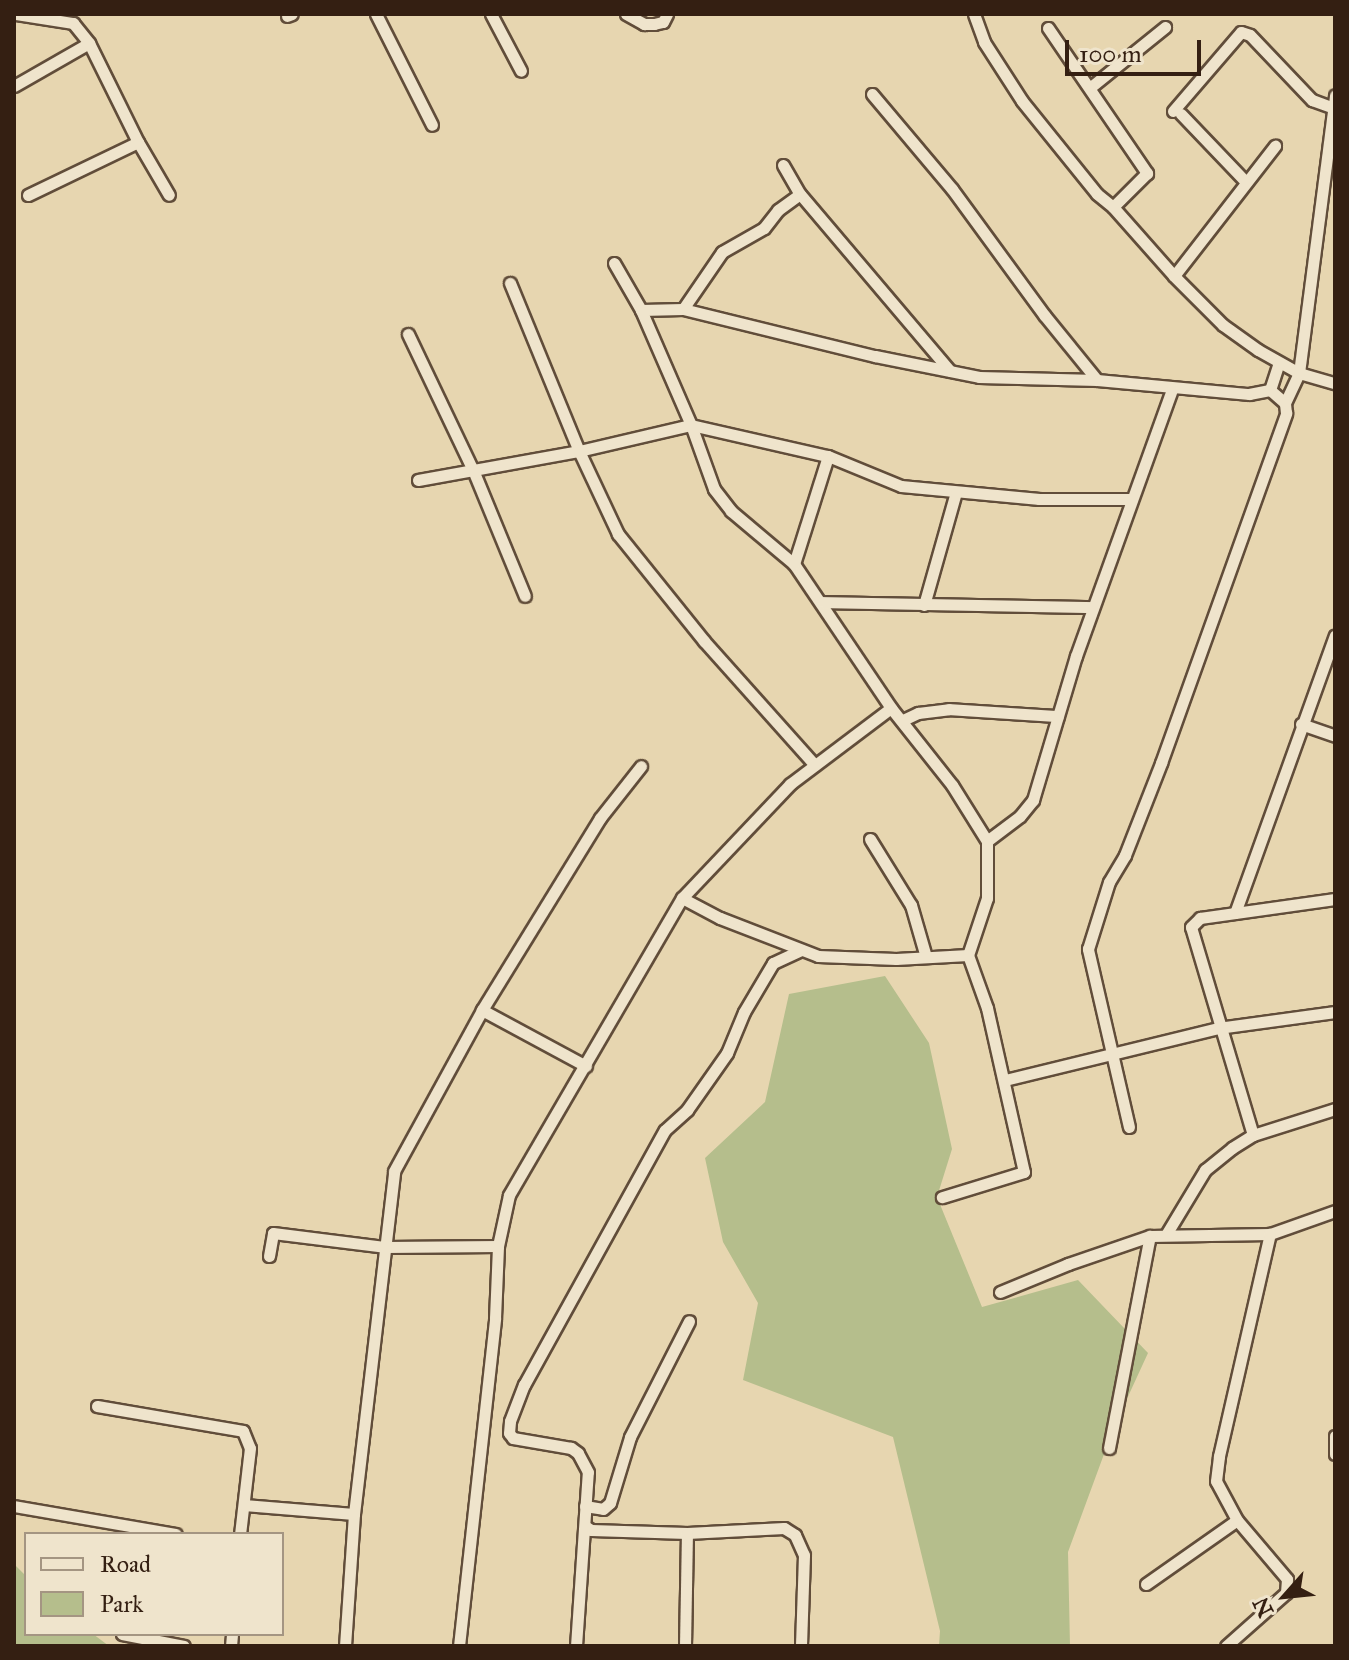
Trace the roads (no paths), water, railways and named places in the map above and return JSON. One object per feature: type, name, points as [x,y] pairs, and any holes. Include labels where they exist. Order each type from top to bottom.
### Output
[{"type":"street","points":[[16,14],[73,23],[89,43],[138,142],[169,195]]},
{"type":"street","points":[[376,14],[432,125]]},
{"type":"street","points":[[491,14],[521,71]]},
{"type":"street","points":[[626,14],[644,24],[663,22],[667,14]]},
{"type":"street","points":[[974,14],[984,42],[1022,101],[1097,194],[1113,207],[1174,276],[1223,325],[1279,363],[1299,373],[1335,383]]},
{"type":"street","points":[[1092,86],[1165,27]]},
{"type":"street","points":[[1048,28],[1092,86],[1147,173],[1113,207]]},
{"type":"street","points":[[1129,1127],[1088,949],[1095,917],[1109,882],[1125,855],[1161,763],[1286,413],[1285,403],[1299,373],[1333,101],[1312,100],[1250,35],[1241,32],[1177,112],[1246,182]]},
{"type":"street","points":[[14,86],[89,43]]},
{"type":"street","points":[[872,94],[952,189],[1097,380]]},
{"type":"street","points":[[28,195],[138,142]]},
{"type":"street","points":[[1174,276],[1275,146]]},
{"type":"street","points":[[783,165],[800,194],[950,371]]},
{"type":"street","points":[[683,309],[722,252],[764,228],[778,210],[800,194]]},
{"type":"street","points":[[614,263],[641,310],[691,425],[714,489],[731,511],[794,564],[823,602],[891,708],[952,785],[987,841],[987,898],[968,955],[987,1008],[1024,1172],[942,1197]]},
{"type":"street","points":[[510,283],[579,451],[631,555],[815,765]]},
{"type":"street","points":[[641,310],[683,309],[979,377],[1097,380],[1172,390],[1249,394],[1270,390]]},
{"type":"street","points":[[408,334],[473,470],[525,596]]},
{"type":"street","points":[[1270,390],[1279,363]]},
{"type":"street","points":[[987,841],[1020,816],[1033,800],[1093,607],[1172,390]]},
{"type":"street","points":[[1270,390],[1285,403]]},
{"type":"street","points":[[418,480],[579,451],[691,425],[828,456],[901,486],[1039,499],[1130,499]]},
{"type":"street","points":[[794,564],[828,456]]},
{"type":"street","points":[[924,605],[956,492]]},
{"type":"street","points":[[823,602],[1093,607]]},
{"type":"street","points":[[1235,913],[1335,635]]},
{"type":"street","points":[[459,1646],[495,1318],[498,1246],[509,1195],[682,898],[790,784],[891,708]]},
{"type":"street","points":[[903,720],[918,713],[949,709],[1058,716]]},
{"type":"street","points":[[1301,724],[1335,736]]},
{"type":"street","points":[[345,1646],[354,1514],[392,1187],[400,1155],[482,1010],[600,818],[641,766]]},
{"type":"street","points":[[870,839],[911,905],[926,957]]},
{"type":"street","points":[[682,898],[818,956],[854,959],[968,955]]},
{"type":"street","points":[[1253,1135],[1218,1028],[1191,927],[1200,918],[1335,899]]},
{"type":"street","points":[[576,1646],[588,1472],[578,1453],[571,1448],[513,1438],[509,1433],[516,1406],[665,1130],[687,1110],[727,1053],[744,1012],[773,963],[801,950]]},
{"type":"street","points":[[482,1010],[586,1066]]},
{"type":"street","points":[[1005,1080],[1218,1028],[1335,1012]]},
{"type":"street","points":[[1167,1233],[1205,1170],[1253,1135],[1335,1109]]},
{"type":"street","points":[[1000,1292],[1060,1267],[1150,1236],[1167,1233],[1270,1234],[1335,1211]]},
{"type":"street","points":[[269,1256],[273,1233],[386,1247],[498,1246]]},
{"type":"street","points":[[1226,1646],[1286,1593],[1287,1579],[1237,1520],[1216,1481],[1219,1456],[1270,1234]]},
{"type":"street","points":[[1109,1448],[1150,1236]]},
{"type":"street","points":[[585,1506],[603,1509],[610,1503],[630,1437],[689,1321]]},
{"type":"street","points":[[97,1406],[243,1431],[250,1448],[240,1532]]},
{"type":"street","points":[[1335,1436],[1335,1454]]},
{"type":"street","points":[[244,1505],[354,1514]]},
{"type":"street","points":[[14,1506],[164,1532]]},
{"type":"street","points":[[1146,1584],[1237,1520]]},
{"type":"street","points":[[585,1526],[591,1530],[687,1533],[784,1528],[795,1535],[804,1555],[801,1646]]},
{"type":"street","points":[[685,1646],[687,1533]]},
{"type":"street","points":[[132,1636],[184,1646]]}]
